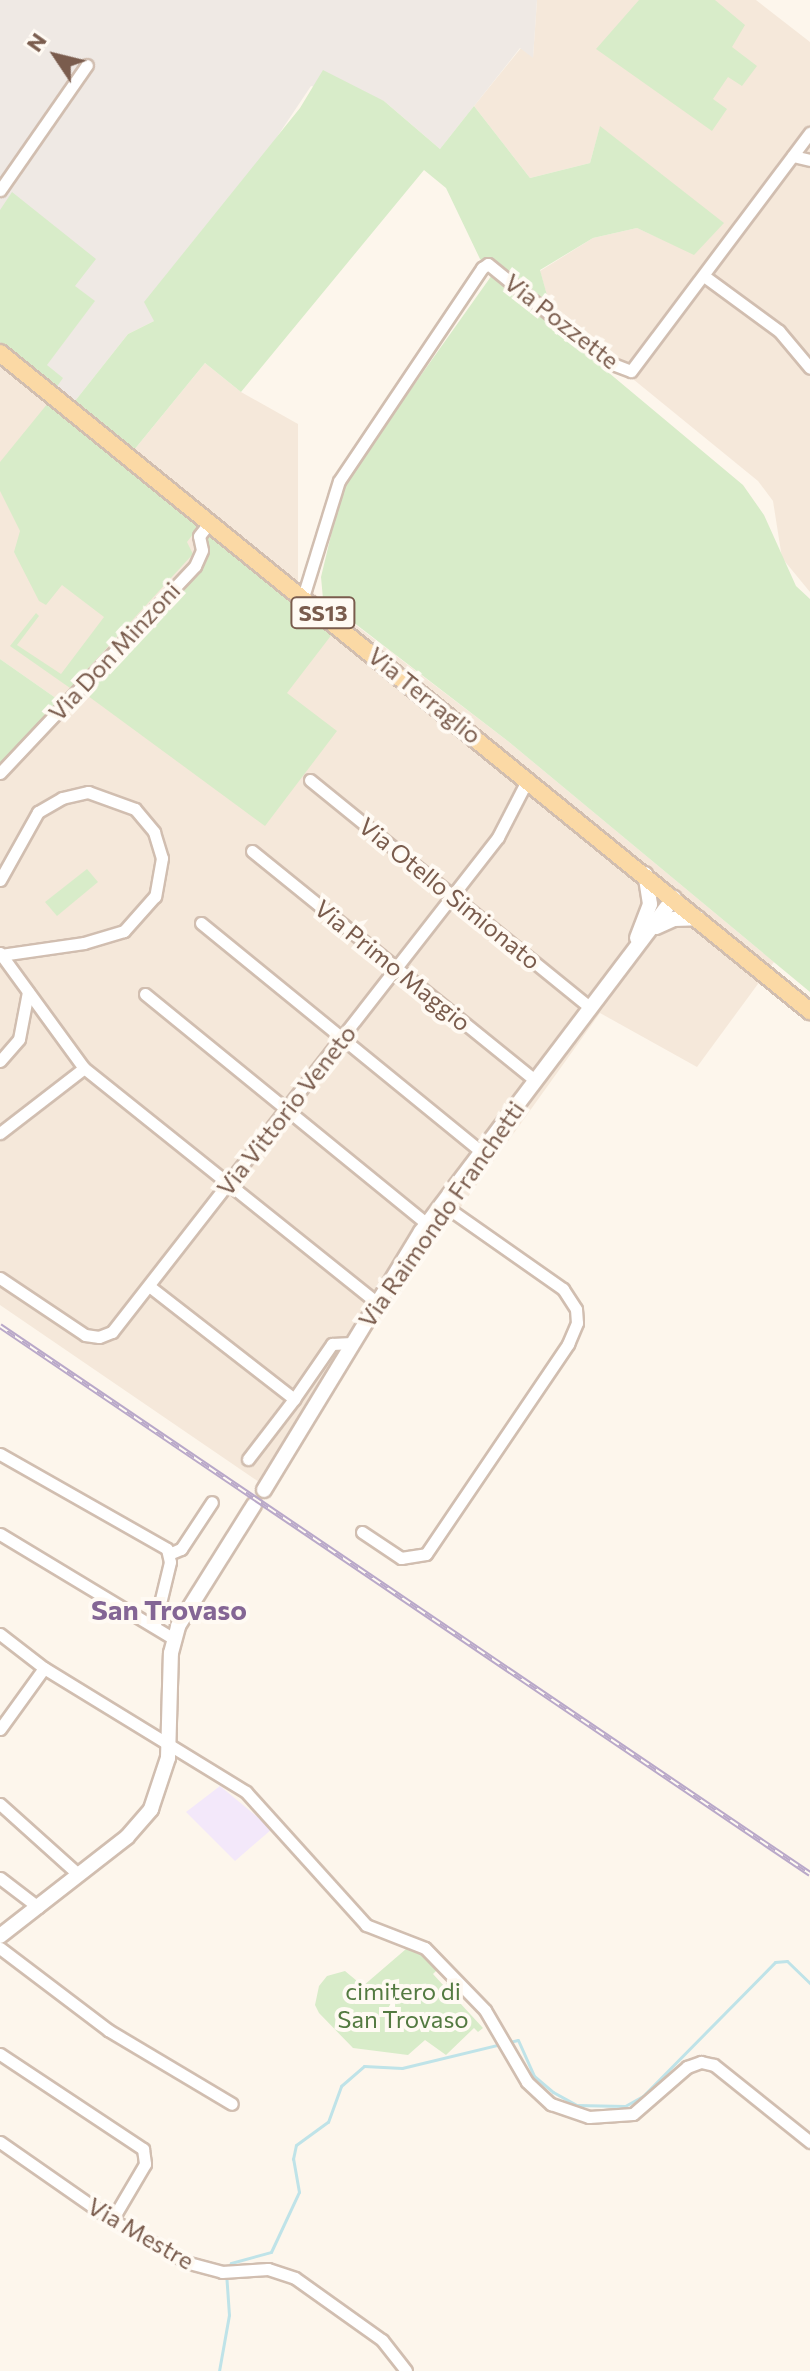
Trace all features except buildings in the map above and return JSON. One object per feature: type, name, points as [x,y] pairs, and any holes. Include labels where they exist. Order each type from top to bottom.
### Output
[{"type":"main road","name":"Via Terraglio","points":[[0,353],[810,1011]]},
{"type":"street","points":[[0,190],[87,65]]},
{"type":"street","name":"Via Pozzette","points":[[303,597],[339,481],[482,268],[488,264],[610,363],[631,371],[808,140]]},
{"type":"street","points":[[793,156],[810,160]]},
{"type":"street","points":[[704,276],[779,331],[810,368]]},
{"type":"street","name":"Via Don Minzoni","points":[[0,773],[195,566],[202,550],[199,536],[210,522]]},
{"type":"street","name":"Via Vittorio Veneto","points":[[0,1278],[72,1328],[99,1337],[112,1332],[288,1111],[340,1038],[498,837],[528,779]]},
{"type":"street","name":"Via Otello Simionato","points":[[310,780],[589,1007]]},
{"type":"street","points":[[0,880],[29,822],[52,802],[78,793],[123,801],[147,820],[160,845],[158,886],[133,925],[84,943],[1,954],[84,1068],[376,1302]]},
{"type":"street","name":"Via Primo Maggio","points":[[252,851],[534,1079]]},
{"type":"street","name":"Via Raimondo Franchetti","points":[[264,1490],[376,1302],[427,1224],[650,922],[645,874]]},
{"type":"street","points":[[650,922],[674,898]]},
{"type":"street","points":[[650,922],[698,918]]},
{"type":"street","points":[[201,923],[481,1151]]},
{"type":"street","points":[[0,1061],[19,1039],[28,992]]},
{"type":"street","points":[[145,994],[427,1224]]},
{"type":"street","points":[[0,1133],[84,1068]]},
{"type":"street","points":[[362,1532],[401,1558],[426,1554],[568,1344],[577,1323],[576,1309],[563,1289],[442,1204]]},
{"type":"street","points":[[149,1286],[294,1399]]},
{"type":"street","points":[[248,1459],[332,1344],[352,1343]]},
{"type":"street","points":[[0,1454],[162,1545],[169,1554],[155,1624]]},
{"type":"street","points":[[169,1554],[181,1549],[212,1502]]},
{"type":"street","points":[[0,1936],[79,1875],[145,1818],[163,1783],[169,1742],[174,1639],[191,1601],[254,1505]]},
{"type":"street","points":[[0,1534],[148,1624],[155,1624],[174,1639]]},
{"type":"street","points":[[0,1634],[44,1668],[246,1792],[366,1925],[425,1948],[508,2042],[531,2088],[574,2114],[633,2114],[687,2067],[701,2062],[714,2065],[810,2142]]},
{"type":"street","points":[[0,1729],[44,1668]]},
{"type":"street","points":[[0,1804],[79,1875]]},
{"type":"street","points":[[0,1878],[38,1907]]},
{"type":"street","points":[[0,1948],[108,2030],[232,2104]]},
{"type":"street","points":[[0,2054],[143,2149],[145,2164],[112,2220]]},
{"type":"street","name":"Via Mestre","points":[[0,2142],[112,2220],[200,2268],[286,2274],[382,2340],[406,2371]]},
{"type":"street","points":[[387,2371],[396,2358]]},
{"type":"shaded area","points":[[0,0],[537,0],[533,58],[520,48],[440,149],[384,101],[311,86],[154,321],[128,334],[75,401],[0,342]]},
{"type":"shaded area","points":[[537,0],[756,0],[810,42],[810,592],[782,558],[773,501],[758,481],[552,313],[540,271],[593,238],[637,228],[694,254],[600,127],[590,163],[530,178],[474,106],[521,48],[533,57]]},
{"type":"shaded area","points":[[0,342],[134,450],[205,363],[241,392],[298,424],[298,581],[509,742],[774,962],[697,1067],[600,1013],[262,1484],[0,1305],[0,765],[60,701],[0,659]]},
{"type":"shaded area","points":[[220,1786],[272,1829],[235,1861],[186,1812]]},
{"type":"green space","points":[[639,0],[715,0],[745,25],[732,47],[757,66],[742,86],[728,77],[713,99],[727,109],[712,131],[596,49]]},
{"type":"green space","points":[[323,70],[384,101],[440,149],[474,106],[530,178],[590,163],[600,126],[724,223],[694,255],[637,228],[593,238],[540,270],[552,313],[480,259],[446,188],[424,170],[241,392],[205,363],[134,450],[75,401],[128,334],[154,321],[144,302],[300,108]]},
{"type":"green space","points":[[12,192],[96,259],[75,286],[95,301],[47,365],[63,378],[56,388],[0,342],[0,210]]},
{"type":"green space","points":[[492,275],[743,485],[764,515],[796,586],[810,599],[810,992],[509,742],[323,599],[321,577],[343,485]]},
{"type":"green space","points":[[48,403],[200,525],[187,542],[193,554],[70,688],[10,646],[36,613],[39,616],[17,645],[61,674],[104,617],[62,585],[46,605],[39,601],[14,552],[20,531],[0,491],[0,462]]},
{"type":"green space","points":[[211,534],[333,633],[287,693],[337,731],[265,826],[84,693],[205,562],[204,539]]},
{"type":"green space","points":[[0,659],[60,701],[0,765]]},
{"type":"green space","points":[[87,869],[98,882],[57,916],[45,902]]},
{"type":"green space","name":"cimitero di San Trovaso","points":[[413,1943],[437,1970],[433,1974],[444,1986],[447,1983],[451,1994],[457,1989],[464,1997],[459,2002],[483,2028],[478,2032],[474,2028],[446,2055],[425,2040],[408,2055],[353,2048],[319,2013],[315,2005],[319,1986],[327,1976],[345,1971],[363,1986]]},
{"type":"waterway","points":[[227,2269],[231,2263],[271,2252],[299,2192],[293,2159],[296,2145],[328,2122],[341,2086],[364,2066],[402,2068],[518,2040],[534,2076],[553,2092],[576,2105],[625,2106],[643,2096],[775,1962],[787,1961],[810,1983]]},
{"type":"waterway","points":[[219,2371],[229,2315],[226,2276]]},
{"type":"railway","points":[[0,1326],[810,1874]]},
{"type":"district","name":"San Trovaso","points":[[169,1609]]}]
